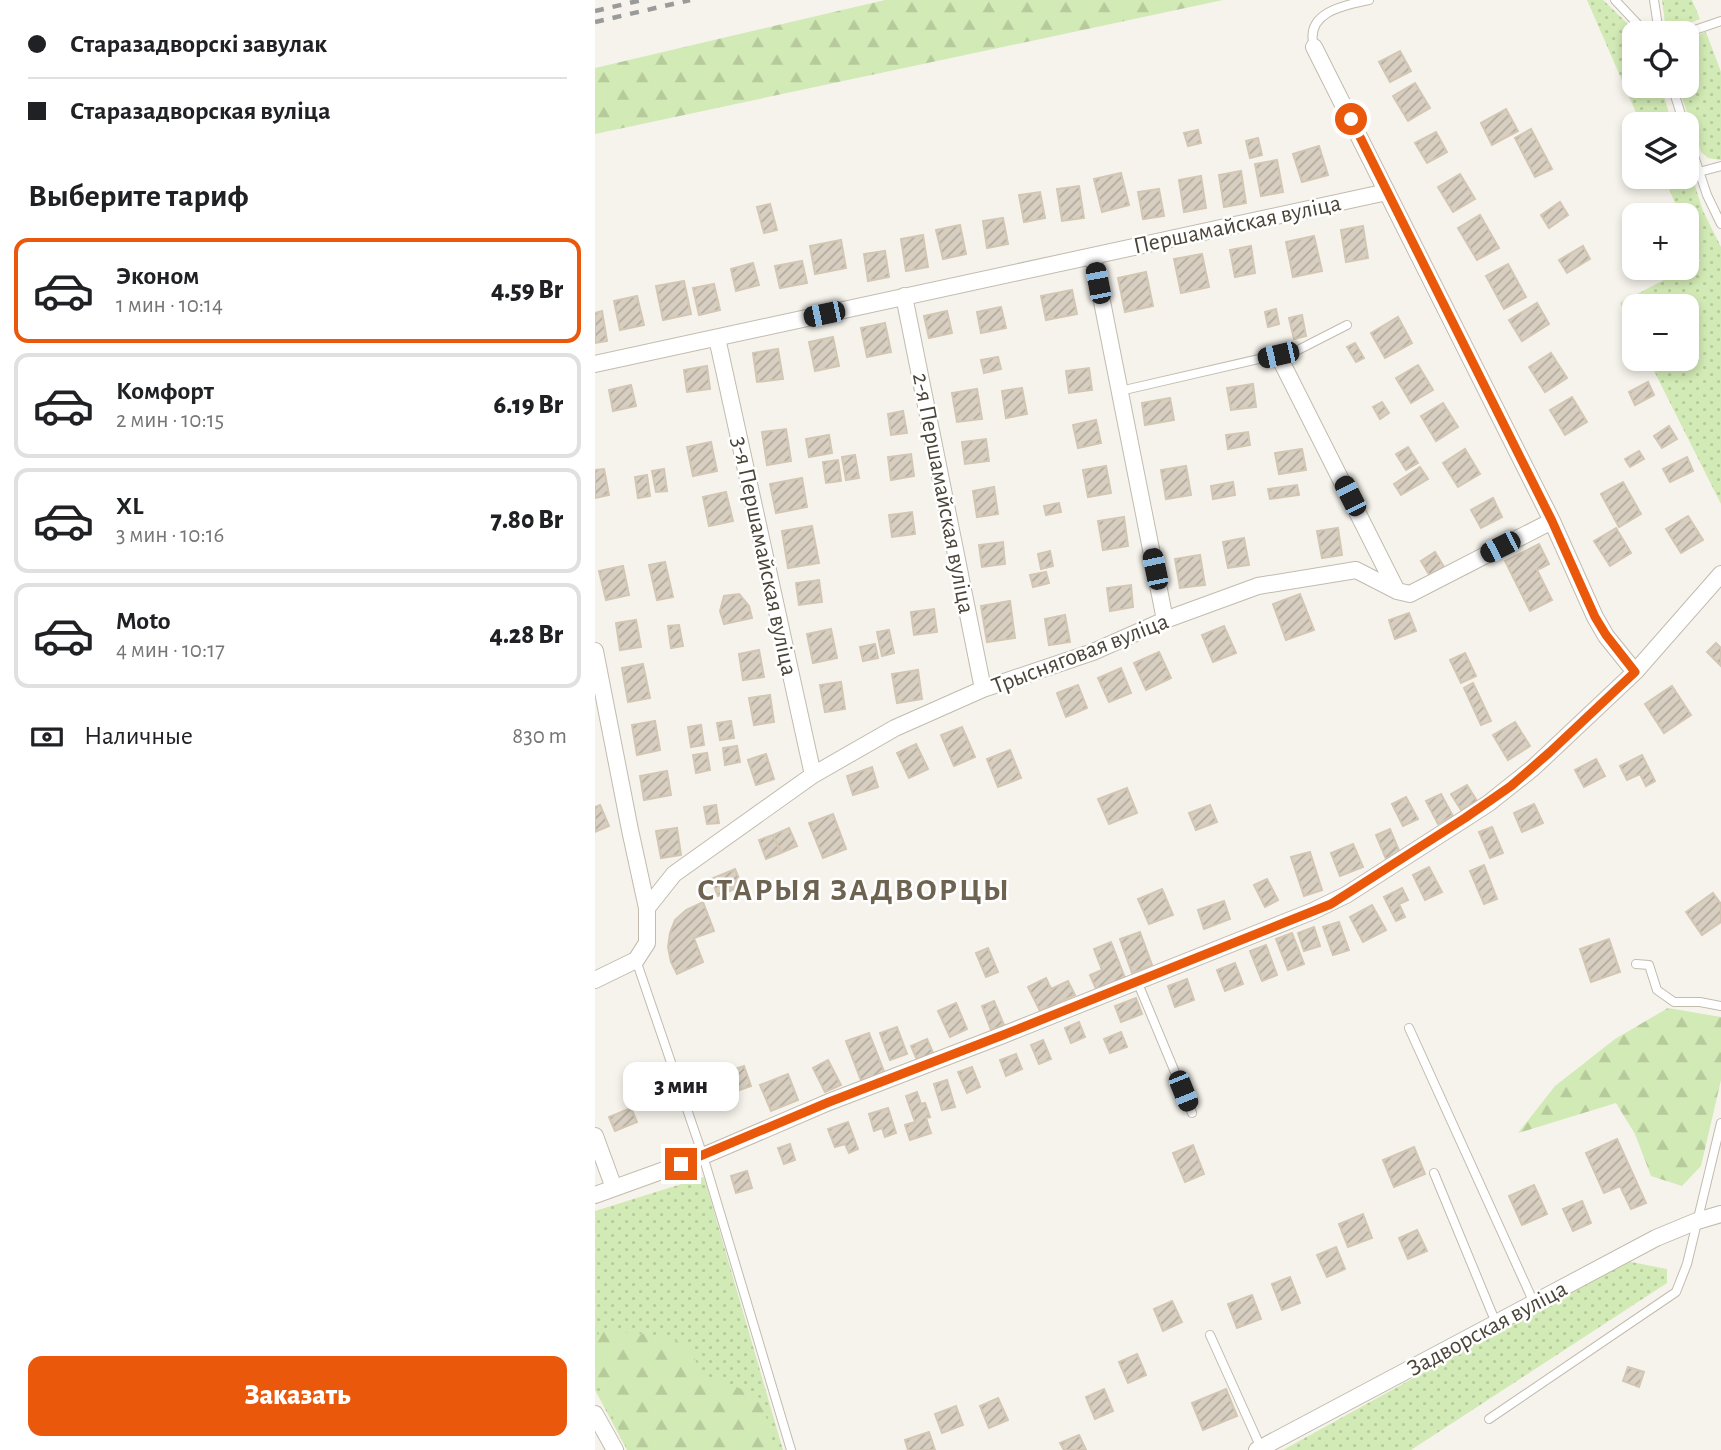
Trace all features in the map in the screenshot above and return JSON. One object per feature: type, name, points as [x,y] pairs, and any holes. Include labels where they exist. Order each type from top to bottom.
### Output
[{"type":"street","points":[[1314,47],[1552,521],[1595,617],[1635,672]]},
{"type":"street","name":"Першамайская вуліца","points":[[595,364],[1387,192]]},
{"type":"street","points":[[1093,256],[1165,621]]},
{"type":"street","name":"2-я Першамайская вуліца","points":[[904,296],[983,689]]},
{"type":"street","name":"3-я Першамайская вуліца","points":[[717,338],[813,775]]},
{"type":"street","points":[[1278,355],[1397,591],[1410,594],[1552,521]]},
{"type":"street","name":"Трысняговая вуліца","points":[[647,908],[674,874],[813,775],[895,728],[983,689],[1093,652],[1258,586],[1356,570],[1397,591]]},
{"type":"street","points":[[595,1195],[703,1156],[829,1102],[1313,911],[1346,895],[1511,786],[1635,672],[1721,574]]},
{"type":"street","points":[[595,651],[647,908],[647,943],[636,960],[595,980]]},
{"type":"street","points":[[595,1136],[614,1188]]},
{"type":"street","name":"Задворская вуліца","points":[[1259,1449],[1656,1238],[1721,1214]]},
{"type":"street","points":[[595,1413],[615,1450]]},
{"type":"lane","points":[[1314,47],[1313,33],[1320,18],[1338,7],[1369,0]]},
{"type":"lane","points":[[1615,0],[1635,21]]},
{"type":"lane","points":[[1654,0],[1657,21]]},
{"type":"lane","points":[[1699,29],[1721,22]]},
{"type":"lane","points":[[1721,166],[1699,172],[1710,205],[1721,224]]},
{"type":"lane","points":[[1120,391],[1298,350],[1347,325]]},
{"type":"lane","points":[[636,960],[703,1156],[790,1450]]},
{"type":"lane","points":[[1636,964],[1649,965],[1657,990],[1674,1002],[1700,1002],[1721,1006]]},
{"type":"lane","points":[[1137,981],[1192,1113]]},
{"type":"lane","points":[[1409,1028],[1534,1303]]},
{"type":"lane","points":[[1489,1419],[1676,1292],[1687,1264],[1721,1122]]},
{"type":"lane","points":[[1714,1152],[1721,1162]]},
{"type":"lane","points":[[1433,1173],[1496,1323]]},
{"type":"lane","points":[[1210,1335],[1259,1449]]},
{"type":"green space","points":[[885,0],[1223,0],[595,134],[595,68]]},
{"type":"green space","points":[[1587,0],[1603,0],[1625,21],[1622,21],[1622,80]]},
{"type":"green space","points":[[1662,0],[1692,0],[1700,19],[1695,21],[1665,21]]},
{"type":"green space","points":[[1706,32],[1721,72],[1721,160],[1708,158],[1701,152],[1699,112],[1687,112],[1682,98],[1699,98],[1699,35]]},
{"type":"green space","points":[[1630,98],[1664,98],[1669,112],[1636,112]]},
{"type":"green space","points":[[1669,189],[1696,189],[1703,211],[1721,247],[1721,504],[1654,371],[1699,371],[1699,294],[1637,294],[1664,280],[1699,280],[1699,203],[1675,203]]},
{"type":"green space","points":[[1668,1008],[1721,1017],[1721,1080],[1701,1166],[1682,1186],[1651,1176],[1635,1134],[1616,1103],[1518,1133],[1555,1086],[1615,1039]]},
{"type":"green space","points":[[704,1177],[783,1450],[627,1450],[595,1390],[595,1211]]},
{"type":"green space","points":[[1626,1261],[1667,1269],[1667,1283],[1411,1450],[1283,1450]]},
{"type":"green space","points":[[600,1330],[669,1336],[691,1350],[703,1378],[722,1380],[762,1399],[774,1450],[628,1450],[595,1378],[595,1344]]},
{"type":"building","points":[[1400,51],[1411,71],[1390,82],[1379,62]]},
{"type":"building","points":[[1415,83],[1430,108],[1408,121],[1393,96]]},
{"type":"building","points":[[1506,109],[1518,131],[1492,145],[1481,123]]},
{"type":"building","points":[[1531,129],[1552,169],[1535,177],[1515,138]]},
{"type":"building","points":[[1198,130],[1201,143],[1188,146],[1184,133]]},
{"type":"building","points":[[1436,132],[1447,152],[1427,163],[1415,143]]},
{"type":"building","points":[[1258,138],[1262,155],[1250,158],[1246,141]]},
{"type":"building","points":[[1319,146],[1328,175],[1302,182],[1293,154]]},
{"type":"building","points":[[1277,160],[1283,192],[1261,196],[1255,164]]},
{"type":"building","points":[[1241,171],[1246,203],[1224,207],[1219,175]]},
{"type":"building","points":[[1121,173],[1129,205],[1102,212],[1094,179]]},
{"type":"building","points":[[1460,174],[1475,199],[1453,212],[1438,187]]},
{"type":"building","points":[[1201,176],[1206,208],[1184,212],[1179,180]]},
{"type":"building","points":[[1079,186],[1084,218],[1062,221],[1057,189]]},
{"type":"building","points":[[1159,189],[1164,216],[1143,219],[1138,192]]},
{"type":"building","points":[[1040,192],[1045,218],[1024,222],[1019,195]]},
{"type":"building","points":[[1560,202],[1568,215],[1549,228],[1541,215]]},
{"type":"building","points":[[770,204],[777,230],[764,233],[757,207]]},
{"type":"building","points":[[1480,215],[1499,248],[1477,260],[1458,228]]},
{"type":"building","points":[[1003,218],[1008,244],[987,248],[983,221]]},
{"type":"building","points":[[960,225],[966,254],[943,259],[936,230]]},
{"type":"building","points":[[1363,226],[1368,258],[1346,262],[1341,230]]},
{"type":"building","points":[[923,235],[928,267],[906,271],[901,239]]},
{"type":"building","points":[[1314,236],[1322,271],[1293,277],[1286,242]]},
{"type":"building","points":[[841,240],[846,268],[815,274],[810,246]]},
{"type":"building","points":[[1251,246],[1255,273],[1235,277],[1230,250]]},
{"type":"building","points":[[1583,246],[1590,259],[1567,273],[1559,260]]},
{"type":"building","points":[[885,251],[889,277],[868,281],[864,254]]},
{"type":"building","points":[[1202,254],[1209,287],[1181,293],[1174,259]]},
{"type":"building","points":[[802,261],[807,283],[780,288],[775,266]]},
{"type":"building","points":[[753,263],[759,285],[736,291],[731,269]]},
{"type":"building","points":[[1508,264],[1526,297],[1504,309],[1486,276]]},
{"type":"building","points":[[1146,272],[1153,306],[1125,312],[1118,278]]},
{"type":"building","points":[[684,281],[691,314],[663,320],[656,286]]},
{"type":"building","points":[[714,284],[720,310],[699,315],[693,288]]},
{"type":"building","points":[[1072,290],[1077,314],[1046,320],[1041,296]]},
{"type":"building","points":[[637,296],[644,325],[620,330],[614,301]]},
{"type":"building","points":[[1537,303],[1549,324],[1522,341],[1509,320]]},
{"type":"building","points":[[1001,307],[1006,328],[981,333],[977,312]]},
{"type":"building","points":[[1276,309],[1279,324],[1268,327],[1265,312]]},
{"type":"building","points":[[602,311],[607,341],[595,343],[595,313]]},
{"type":"building","points":[[947,311],[952,333],[929,338],[924,316]]},
{"type":"building","points":[[1302,315],[1306,336],[1294,339],[1289,318]]},
{"type":"building","points":[[1398,317],[1412,343],[1385,358],[1371,333]]},
{"type":"building","points":[[885,323],[891,352],[867,357],[861,328]]},
{"type":"building","points":[[833,337],[839,366],[815,371],[809,342]]},
{"type":"building","points":[[1355,343],[1364,358],[1356,362],[1347,347]]},
{"type":"building","points":[[778,349],[783,379],[757,382],[753,353]]},
{"type":"building","points":[[1551,353],[1567,378],[1545,392],[1529,367]]},
{"type":"building","points":[[998,357],[1001,369],[984,373],[981,360]]},
{"type":"building","points":[[1418,365],[1433,390],[1411,403],[1396,378]]},
{"type":"building","points":[[707,366],[710,389],[687,392],[684,370]]},
{"type":"building","points":[[1089,368],[1092,390],[1069,393],[1066,371]]},
{"type":"building","points":[[1648,382],[1654,395],[1635,405],[1629,392]]},
{"type":"building","points":[[1253,384],[1256,407],[1231,410],[1227,388]]},
{"type":"building","points":[[631,385],[636,406],[613,411],[609,390]]},
{"type":"building","points":[[1022,388],[1027,414],[1006,418],[1002,391]]},
{"type":"building","points":[[977,389],[982,419],[957,422],[952,393]]},
{"type":"building","points":[[1572,397],[1587,422],[1565,435],[1550,410]]},
{"type":"building","points":[[1170,398],[1174,420],[1145,425],[1142,403]]},
{"type":"building","points":[[1382,402],[1389,413],[1380,419],[1373,407]]},
{"type":"building","points":[[1443,403],[1458,427],[1436,441],[1421,416]]},
{"type":"building","points":[[903,411],[907,433],[891,435],[888,414]]},
{"type":"building","points":[[1096,420],[1101,443],[1078,448],[1073,425]]},
{"type":"building","points":[[1669,426],[1677,439],[1662,448],[1654,436]]},
{"type":"building","points":[[786,429],[791,461],[767,465],[762,432]]},
{"type":"building","points":[[1248,432],[1250,445],[1228,449],[1226,435]]},
{"type":"building","points":[[829,435],[832,453],[809,457],[806,439]]},
{"type":"building","points":[[986,439],[989,461],[965,464],[962,442]]},
{"type":"building","points":[[711,442],[717,471],[693,476],[687,447]]},
{"type":"building","points":[[1408,447],[1418,463],[1406,470],[1396,454]]},
{"type":"building","points":[[1302,449],[1306,470],[1279,474],[1275,453]]},
{"type":"building","points":[[1465,449],[1480,474],[1458,487],[1443,463]]},
{"type":"building","points":[[1639,451],[1644,459],[1630,467],[1625,459]]},
{"type":"building","points":[[911,454],[914,476],[891,480],[888,457]]},
{"type":"building","points":[[855,455],[859,478],[846,480],[842,457]]},
{"type":"building","points":[[1687,457],[1693,471],[1670,482],[1663,469]]},
{"type":"building","points":[[838,460],[841,481],[826,483],[823,462]]},
{"type":"building","points":[[1106,466],[1111,493],[1088,497],[1083,470]]},
{"type":"building","points":[[1186,466],[1191,495],[1166,499],[1161,470]]},
{"type":"building","points":[[1420,467],[1428,479],[1401,495],[1394,484]]},
{"type":"building","points":[[604,469],[609,495],[595,498],[595,470]]},
{"type":"building","points":[[664,469],[667,491],[656,492],[652,471]]},
{"type":"building","points":[[647,475],[650,496],[638,498],[635,477]]},
{"type":"building","points":[[802,478],[807,507],[776,513],[770,484]]},
{"type":"building","points":[[1233,482],[1235,495],[1213,499],[1211,486]]},
{"type":"building","points":[[1623,482],[1641,514],[1619,527],[1601,494]]},
{"type":"building","points":[[1297,485],[1299,495],[1270,499],[1268,489]]},
{"type":"building","points":[[994,487],[998,514],[977,517],[973,491]]},
{"type":"building","points":[[726,492],[733,521],[709,526],[703,497]]},
{"type":"building","points":[[1493,498],[1502,517],[1481,528],[1471,510]]},
{"type":"building","points":[[1059,503],[1061,512],[1046,515],[1044,506]]},
{"type":"building","points":[[912,512],[915,534],[892,537],[889,515]]},
{"type":"building","points":[[1688,516],[1703,540],[1681,553],[1666,529]]},
{"type":"building","points":[[1124,517],[1128,546],[1103,550],[1098,521]]},
{"type":"building","points":[[812,526],[819,563],[788,568],[782,531]]},
{"type":"building","points":[[1338,528],[1342,555],[1322,558],[1317,531]]},
{"type":"building","points":[[1616,528],[1631,553],[1610,566],[1594,541]]},
{"type":"building","points":[[1244,538],[1249,565],[1228,568],[1223,542]]},
{"type":"building","points":[[1003,542],[1005,564],[982,567],[979,545]]},
{"type":"building","points":[[1539,544],[1549,564],[1537,570],[1552,600],[1530,611],[1505,561]]},
{"type":"building","points":[[1050,551],[1053,566],[1041,569],[1038,554]]},
{"type":"building","points":[[1435,552],[1444,567],[1430,576],[1421,561]]},
{"type":"building","points":[[1200,555],[1205,585],[1180,588],[1175,559]]},
{"type":"building","points":[[665,562],[673,597],[657,600],[649,565]]},
{"type":"building","points":[[623,566],[629,595],[606,600],[599,571]]},
{"type":"building","points":[[1046,572],[1049,583],[1033,587],[1030,575]]},
{"type":"building","points":[[819,580],[822,602],[799,605],[796,583]]},
{"type":"building","points":[[1131,585],[1133,607],[1110,611],[1107,588]]},
{"type":"building","points":[[739,594],[749,606],[752,618],[724,624],[720,611],[724,596]]},
{"type":"building","points":[[1300,594],[1314,630],[1286,640],[1273,604]]},
{"type":"building","points":[[1010,601],[1015,638],[987,642],[981,606]]},
{"type":"building","points":[[934,609],[937,632],[914,635],[911,612]]},
{"type":"building","points":[[1409,613],[1416,631],[1395,639],[1389,620]]},
{"type":"building","points":[[1065,615],[1070,642],[1049,645],[1045,619]]},
{"type":"building","points":[[636,620],[641,647],[620,650],[616,623]]},
{"type":"building","points":[[679,625],[683,646],[671,648],[668,626]]},
{"type":"building","points":[[1224,626],[1236,653],[1213,662],[1202,635]]},
{"type":"building","points":[[831,629],[837,658],[813,663],[807,634]]},
{"type":"building","points":[[889,630],[894,653],[882,656],[877,632]]},
{"type":"building","points":[[1716,643],[1721,648],[1721,666],[1707,652]]},
{"type":"building","points":[[875,644],[878,658],[863,661],[860,647]]},
{"type":"building","points":[[759,650],[764,677],[743,680],[739,654]]},
{"type":"building","points":[[1159,652],[1171,678],[1146,690],[1134,663]]},
{"type":"building","points":[[1465,653],[1476,676],[1461,683],[1450,660]]},
{"type":"building","points":[[643,664],[650,698],[628,702],[622,668]]},
{"type":"building","points":[[1121,668],[1131,693],[1109,702],[1098,678]]},
{"type":"building","points":[[918,670],[922,699],[897,703],[892,674]]},
{"type":"building","points":[[841,682],[845,709],[825,712],[820,685]]},
{"type":"building","points":[[1473,683],[1491,721],[1481,725],[1464,688]]},
{"type":"building","points":[[1078,685],[1087,708],[1066,717],[1057,693]]},
{"type":"building","points":[[1672,686],[1691,715],[1664,733],[1645,704]]},
{"type":"building","points":[[770,695],[774,722],[754,725],[749,698]]},
{"type":"building","points":[[655,721],[660,750],[637,755],[632,725]]},
{"type":"building","points":[[731,721],[734,738],[720,740],[717,723]]},
{"type":"building","points":[[1515,722],[1530,746],[1508,760],[1493,735]]},
{"type":"building","points":[[701,725],[704,745],[691,747],[688,727]]},
{"type":"building","points":[[962,727],[975,757],[954,766],[941,735]]},
{"type":"building","points":[[916,744],[928,769],[909,778],[897,753]]},
{"type":"building","points":[[737,746],[740,762],[725,765],[723,748]]},
{"type":"building","points":[[1010,750],[1021,778],[998,787],[987,759]]},
{"type":"building","points":[[707,753],[710,770],[696,773],[693,755]]},
{"type":"building","points":[[766,754],[774,779],[756,785],[748,760]]},
{"type":"building","points":[[1642,755],[1655,781],[1646,786],[1640,774],[1627,780],[1620,766]]},
{"type":"building","points":[[1596,759],[1605,776],[1584,787],[1575,770]]},
{"type":"building","points":[[872,767],[878,787],[853,795],[847,776]]},
{"type":"building","points":[[667,771],[671,795],[644,800],[640,776]]},
{"type":"building","points":[[1467,785],[1477,801],[1461,810],[1451,794]]},
{"type":"building","points":[[1127,788],[1137,813],[1109,824],[1098,799]]},
{"type":"building","points":[[1441,794],[1453,816],[1438,824],[1426,801]]},
{"type":"building","points":[[1406,797],[1418,819],[1403,826],[1392,804]]},
{"type":"building","points":[[1534,804],[1543,823],[1522,832],[1514,813]]},
{"type":"building","points":[[600,805],[609,826],[595,832],[595,807]]},
{"type":"building","points":[[716,805],[719,823],[707,824],[704,807]]},
{"type":"building","points":[[1210,805],[1217,822],[1196,830],[1189,813]]},
{"type":"building","points":[[833,814],[846,849],[823,858],[809,823]]},
{"type":"building","points":[[1492,827],[1503,853],[1490,858],[1479,832]]},
{"type":"building","points":[[677,828],[681,855],[661,858],[656,831]]},
{"type":"building","points":[[789,828],[797,846],[781,853],[773,835]]},
{"type":"building","points":[[1390,829],[1400,853],[1386,859],[1376,835]]},
{"type":"building","points":[[773,835],[781,853],[766,859],[759,840]]},
{"type":"building","points":[[1353,844],[1363,867],[1340,876],[1331,853]]},
{"type":"building","points":[[1310,852],[1322,890],[1304,896],[1291,857]]},
{"type":"building","points":[[1484,865],[1497,899],[1484,904],[1470,871]]},
{"type":"building","points":[[1429,867],[1442,892],[1425,900],[1413,875]]},
{"type":"building","points":[[735,869],[742,886],[718,896],[711,879]]},
{"type":"building","points":[[1267,879],[1278,900],[1265,907],[1254,885]]},
{"type":"building","points":[[1402,888],[1408,900],[1399,904],[1405,917],[1396,921],[1384,897]]},
{"type":"building","points":[[1162,889],[1173,915],[1149,924],[1138,899]]},
{"type":"building","points":[[1713,893],[1721,904],[1721,922],[1702,935],[1686,912]]},
{"type":"building","points":[[1224,901],[1230,919],[1204,929],[1198,910]]},
{"type":"building","points":[[703,902],[714,931],[694,938],[703,962],[677,974],[668,947],[670,933],[675,920],[686,910]]},
{"type":"building","points":[[1372,905],[1386,930],[1363,942],[1350,917]]},
{"type":"building","points":[[1339,922],[1349,950],[1333,955],[1323,927]]},
{"type":"building","points":[[1314,927],[1320,946],[1304,951],[1298,933]]},
{"type":"building","points":[[1140,932],[1152,965],[1132,973],[1120,939]]},
{"type":"building","points":[[1292,933],[1304,964],[1288,970],[1276,939]]},
{"type":"building","points":[[1609,939],[1620,972],[1591,982],[1580,949]]},
{"type":"building","points":[[1111,942],[1125,978],[1096,989],[1090,975],[1102,970],[1094,949]]},
{"type":"building","points":[[1266,945],[1277,975],[1262,981],[1250,951]]},
{"type":"building","points":[[988,948],[998,972],[986,977],[976,953]]},
{"type":"building","points":[[1235,963],[1243,984],[1225,991],[1217,970]]},
{"type":"building","points":[[1046,978],[1051,989],[1068,981],[1075,995],[1040,1011],[1028,987]]},
{"type":"building","points":[[1187,979],[1194,1000],[1175,1007],[1168,986]]},
{"type":"building","points":[[1136,998],[1142,1014],[1121,1022],[1115,1006]]},
{"type":"building","points":[[994,1001],[1004,1025],[991,1030],[982,1006]]},
{"type":"building","points":[[956,1003],[967,1029],[950,1037],[938,1011]]},
{"type":"building","points":[[1079,1022],[1085,1037],[1071,1043],[1065,1028]]},
{"type":"building","points":[[897,1027],[907,1054],[890,1060],[880,1033]]},
{"type":"building","points":[[1121,1032],[1127,1047],[1110,1053],[1104,1039]]},
{"type":"building","points":[[869,1033],[885,1074],[862,1083],[846,1041]]},
{"type":"building","points":[[927,1039],[934,1055],[918,1062],[911,1046]]},
{"type":"building","points":[[1043,1040],[1051,1059],[1039,1064],[1031,1045]]},
{"type":"building","points":[[1016,1054],[1022,1069],[1006,1076],[1000,1060]]},
{"type":"building","points":[[828,1060],[841,1085],[825,1092],[813,1068]]},
{"type":"building","points":[[703,1066],[712,1095],[694,1100],[685,1072]]},
{"type":"building","points":[[744,1066],[751,1086],[727,1094],[720,1074]]},
{"type":"building","points":[[972,1067],[980,1087],[967,1093],[958,1072]]},
{"type":"building","points":[[788,1074],[798,1100],[771,1111],[760,1085]]},
{"type":"building","points":[[947,1080],[955,1107],[942,1110],[934,1084]]},
{"type":"building","points":[[664,1086],[670,1100],[648,1109],[642,1095]]},
{"type":"building","points":[[917,1092],[930,1117],[926,1118],[931,1133],[910,1140],[905,1125],[915,1122],[906,1096]]},
{"type":"building","points":[[631,1108],[637,1122],[615,1131],[609,1117]]},
{"type":"building","points":[[888,1108],[896,1133],[885,1137],[882,1128],[874,1131],[869,1114]]},
{"type":"building","points":[[848,1122],[858,1149],[849,1153],[845,1144],[835,1147],[828,1129]]},
{"type":"building","points":[[1617,1139],[1646,1203],[1631,1209],[1620,1186],[1604,1193],[1586,1153]]},
{"type":"building","points":[[790,1144],[795,1160],[784,1164],[778,1148]]},
{"type":"building","points":[[1193,1145],[1204,1174],[1185,1182],[1173,1153]]},
{"type":"building","points":[[1414,1147],[1425,1174],[1394,1187],[1383,1160]]},
{"type":"building","points":[[747,1171],[752,1188],[736,1193],[731,1176]]},
{"type":"building","points":[[1534,1185],[1547,1214],[1522,1225],[1509,1196]]},
{"type":"building","points":[[1582,1201],[1591,1223],[1573,1231],[1563,1209]]},
{"type":"building","points":[[1363,1214],[1372,1238],[1348,1247],[1339,1224]]},
{"type":"building","points":[[1417,1230],[1427,1251],[1408,1259],[1399,1238]]},
{"type":"building","points":[[1336,1247],[1345,1269],[1327,1277],[1317,1255]]},
{"type":"building","points":[[1290,1277],[1300,1303],[1282,1310],[1272,1284]]},
{"type":"building","points":[[1252,1295],[1261,1319],[1237,1328],[1228,1304]]},
{"type":"building","points":[[1172,1301],[1182,1322],[1163,1331],[1154,1309]]},
{"type":"building","points":[[1137,1354],[1146,1375],[1128,1383],[1119,1362]]},
{"type":"building","points":[[1628,1367],[1644,1372],[1639,1387],[1623,1381]]},
{"type":"building","points":[[1104,1389],[1113,1411],[1095,1419],[1086,1397]]},
{"type":"building","points":[[1226,1389],[1237,1416],[1203,1430],[1192,1403]]},
{"type":"building","points":[[998,1398],[1008,1420],[989,1428],[980,1406]]},
{"type":"building","points":[[956,1406],[963,1425],[942,1433],[935,1414]]},
{"type":"building","points":[[929,1432],[935,1450],[908,1450],[905,1440]]},
{"type":"building","points":[[1079,1435],[1086,1450],[1064,1450],[1060,1443]]},
{"type":"railway","points":[[595,11],[642,0]]},
{"type":"railway","points":[[595,22],[690,0]]},
{"type":"district","name":"СТАРЫЯ ЗАДВОРЦЫ","points":[[854,889]]},
{"type":"route","points":[[681,1164],[829,1102],[1331,904],[1489,803],[1550,752],[1635,672],[1595,617],[1552,521],[1351,119]]}]
